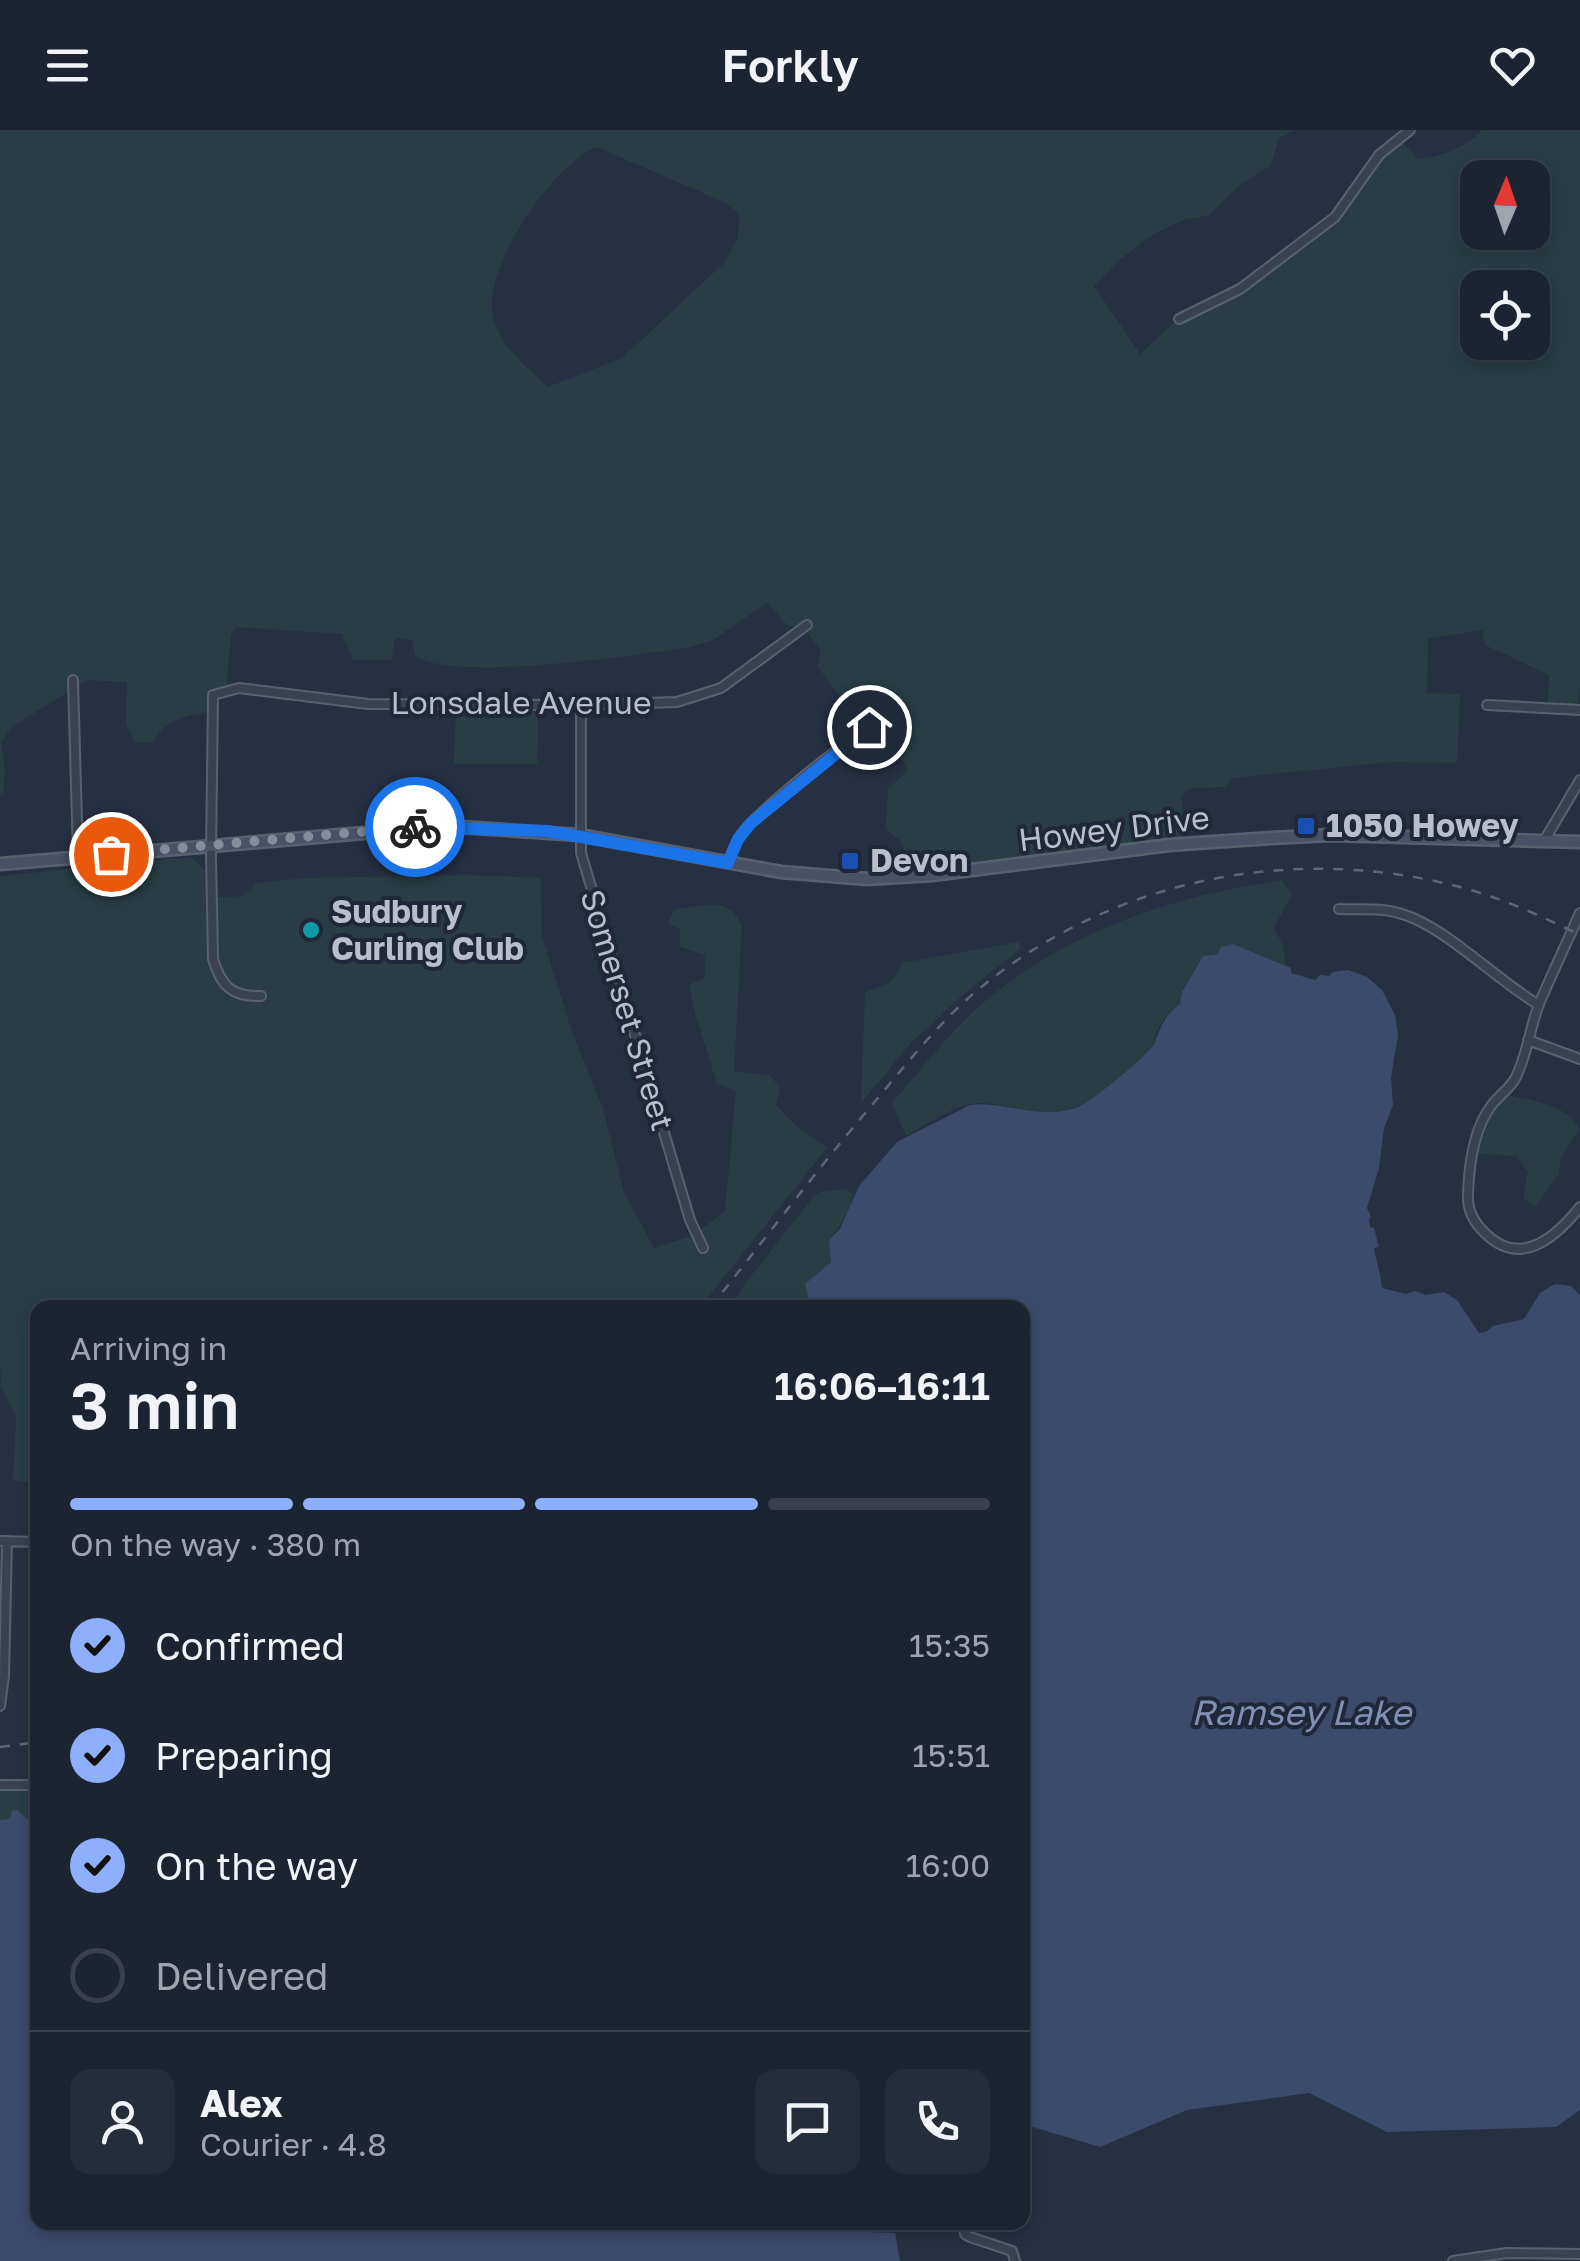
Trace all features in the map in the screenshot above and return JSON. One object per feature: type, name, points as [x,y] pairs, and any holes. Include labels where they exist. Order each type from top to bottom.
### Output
[{"type":"main road","name":"Howey Drive","points":[[0,864],[424,827],[579,835],[802,875],[886,879],[1271,838],[1331,835],[1580,842]]},
{"type":"street","points":[[1179,319],[1240,289],[1335,216],[1380,155],[1410,130]]},
{"type":"street","name":"Lonsdale Avenue","points":[[211,844],[214,695],[239,688],[368,704],[581,706],[677,702],[701,697],[742,675],[807,625]]},
{"type":"street","points":[[74,680],[78,857]]},
{"type":"street","points":[[1487,705],[1580,710]]},
{"type":"street","name":"Somerset Street","points":[[581,706],[579,835],[584,865],[678,1183],[694,1234],[703,1248]]},
{"type":"street","points":[[728,863],[738,839],[751,823],[844,745],[880,722]]},
{"type":"street","points":[[1544,841],[1580,780]]},
{"type":"street","points":[[211,844],[213,958],[218,973],[233,992],[261,996]]},
{"type":"street","points":[[1339,909],[1398,912],[1416,919],[1539,1005]]},
{"type":"street","points":[[1580,914],[1539,1005],[1517,1076],[1488,1109],[1476,1136],[1469,1182],[1470,1214],[1496,1242],[1517,1250],[1551,1238],[1580,1208]]},
{"type":"street","points":[[1528,1040],[1580,1058]]},
{"type":"street","points":[[0,1706],[4,1676],[4,1541],[30,1542]]},
{"type":"street","points":[[0,1784],[30,1785]]},
{"type":"street","points":[[965,2230],[970,2238],[1012,2251],[1015,2261]]},
{"type":"street","points":[[1453,2261],[1507,2253],[1580,2254]]},
{"type":"green space","points":[[0,130],[1293,130],[1279,138],[1271,165],[1240,185],[1209,215],[1183,220],[1154,234],[1119,260],[1094,286],[1140,354],[1178,319],[1215,303],[1335,216],[1356,183],[1398,138],[1418,159],[1453,150],[1482,130],[1580,130],[1577,709],[1548,707],[1549,675],[1485,645],[1482,630],[1428,639],[1427,693],[1460,694],[1457,763],[1392,762],[1232,778],[1225,787],[1191,788],[1182,795],[1182,843],[904,877],[903,843],[886,829],[888,789],[908,770],[892,742],[900,719],[885,706],[861,723],[817,666],[821,650],[803,627],[788,626],[767,603],[713,640],[691,647],[504,667],[434,663],[415,655],[412,640],[395,638],[391,660],[353,660],[342,634],[236,627],[231,635],[226,689],[213,695],[213,711],[178,719],[152,742],[135,742],[126,724],[127,682],[87,680],[13,726],[1,742],[0,795]],"holes":[[[597,147],[726,203],[739,214],[738,238],[724,263],[622,358],[548,387],[512,352],[498,331],[492,307],[494,288],[501,265],[527,216],[562,173]]]},
{"type":"green space","points":[[538,711],[537,764],[454,764],[456,712]]},
{"type":"green space","points":[[191,857],[211,876],[212,898],[243,896],[256,883],[306,878],[541,878],[542,936],[572,1032],[602,1106],[623,1190],[654,1248],[694,1235],[725,1211],[736,1091],[717,1084],[695,1013],[689,985],[705,978],[705,955],[680,947],[680,929],[668,923],[674,910],[720,905],[742,924],[734,1071],[769,1075],[780,1087],[776,1105],[827,1148],[706,1300],[30,1300],[30,1482],[13,1481],[16,1417],[1,1387],[0,1360],[0,876]]},
{"type":"green space","points":[[1281,880],[1292,895],[1274,927],[1283,946],[1286,966],[1234,944],[1225,946],[1218,954],[1203,956],[1182,991],[1180,1004],[1160,1025],[1153,1046],[1100,1094],[1081,1105],[1056,1111],[972,1104],[952,1110],[906,1136],[892,1103],[974,1011],[1042,960],[1157,908]]},
{"type":"green space","points":[[1018,942],[1021,948],[911,1043],[861,1103],[865,993],[891,981],[902,963]]},
{"type":"green space","points":[[1504,1094],[1558,1109],[1579,1130],[1561,1157],[1559,1174],[1535,1207],[1523,1198],[1528,1172],[1517,1156],[1474,1153],[1484,1118]]},
{"type":"green space","points":[[845,1189],[854,1194],[829,1240],[831,1262],[805,1284],[808,1297],[736,1300],[744,1285],[820,1192]]},
{"type":"green space","points":[[0,1784],[30,1785],[30,1817],[12,1811],[9,1819],[0,1820]]},
{"type":"water","name":"Ramsey Lake","points":[[1233,944],[1291,968],[1291,973],[1315,980],[1320,975],[1348,970],[1367,977],[1382,990],[1395,1015],[1398,1035],[1391,1078],[1393,1105],[1384,1128],[1379,1168],[1367,1208],[1379,1247],[1374,1248],[1382,1288],[1406,1294],[1444,1292],[1457,1300],[1479,1333],[1524,1319],[1540,1293],[1555,1284],[1571,1286],[1580,1295],[1580,2110],[1556,2127],[1387,2132],[1309,2093],[1187,2110],[1100,2147],[1030,2126],[1030,1300],[804,1300],[808,1297],[805,1284],[831,1262],[829,1240],[840,1229],[859,1186],[897,1142],[970,1105],[1050,1112],[1085,1103],[1151,1048],[1167,1017],[1180,1004],[1182,992],[1203,956],[1218,954],[1221,947]]},
{"type":"water","points":[[12,1811],[30,1817],[30,2230],[842,2230],[895,2233],[900,2261],[0,2261],[0,1820],[9,1819]]},
{"type":"railway","points":[[716,1300],[851,1130],[947,1019],[974,993],[1027,954],[1083,922],[1143,898],[1204,881],[1268,871],[1332,869],[1396,874],[1460,887],[1491,896],[1580,935]]},
{"type":"railway","points":[[0,1747],[30,1743]]},
{"type":"way so far","points":[[111,854],[415,827]]},
{"type":"place","name":"1050 Howey","points":[[1306,826]]},
{"type":"place","name":"Devon","points":[[850,861]]},
{"type":"place","name":"Sudbury Curling Club","points":[[311,930]]},
{"type":"route","points":[[415,827],[547,831],[728,863],[738,839],[751,823],[869,727]]}]
